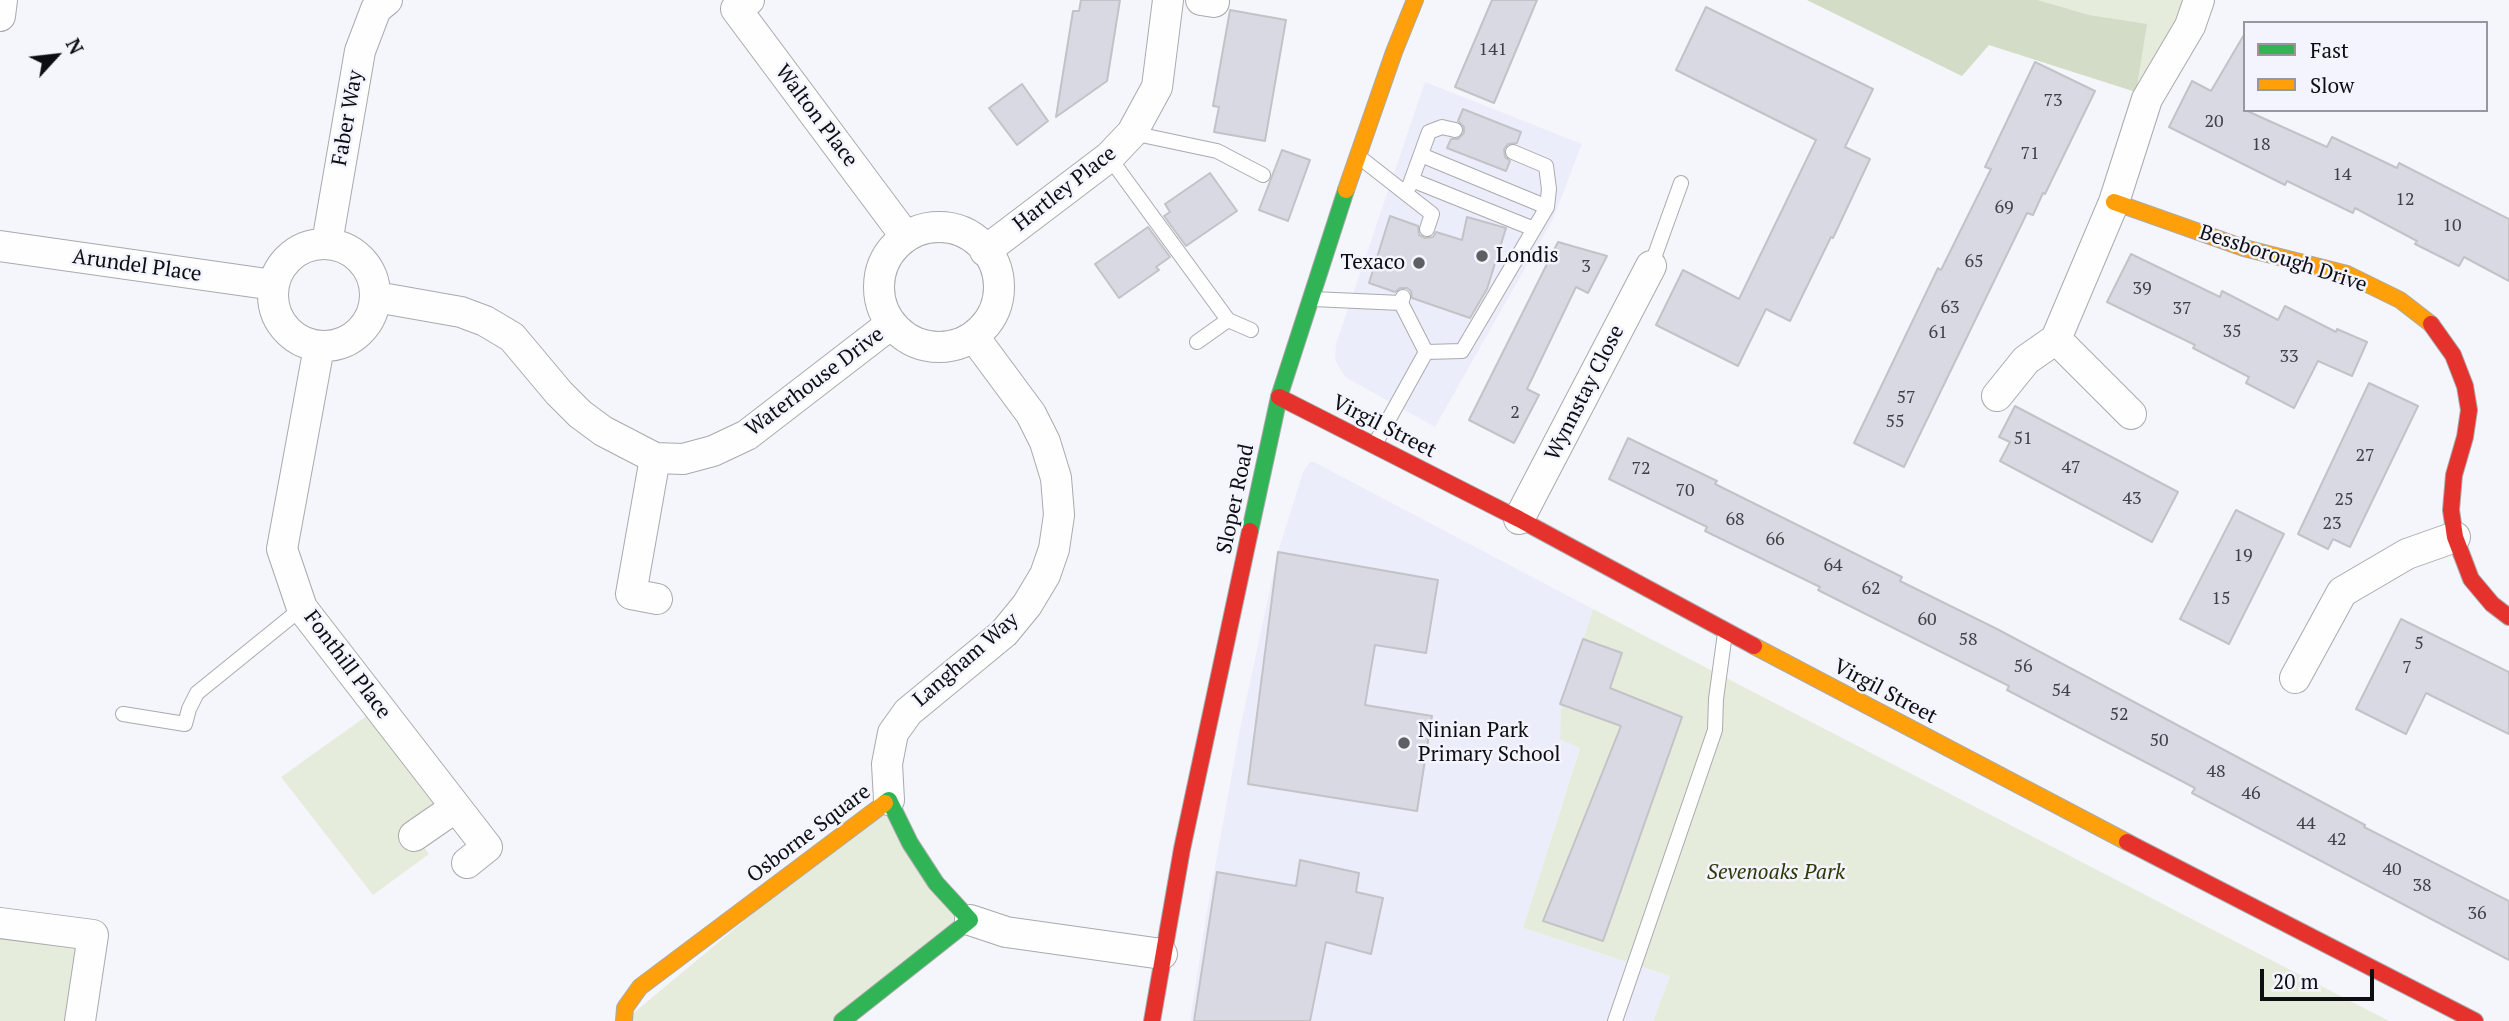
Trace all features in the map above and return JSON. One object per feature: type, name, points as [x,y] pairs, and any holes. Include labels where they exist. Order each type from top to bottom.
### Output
[{"type":"street","points":[[0,16],[2,0]]},
{"type":"street","name":"Faber Way","points":[[327,243],[360,51],[376,9],[387,0]]},
{"type":"street","name":"Walton Place","points":[[749,0],[736,9],[906,237]]},
{"type":"street","name":"Hartley Place","points":[[985,251],[1109,157],[1132,133],[1157,87],[1168,0]]},
{"type":"street","name":"Sloper Road","points":[[1152,1021],[1182,849],[1279,397],[1357,155],[1415,0]]},
{"type":"street","points":[[1997,396],[2026,360],[2056,339],[2114,202],[2147,99],[2190,26],[2199,0]]},
{"type":"street","name":"Bessborough Drive","points":[[2114,202],[2244,248],[2347,274],[2400,300],[2430,322],[2453,355],[2465,386],[2469,410],[2465,437],[2454,475],[2451,510],[2455,537],[2472,579],[2493,604],[2509,617]]},
{"type":"street","points":[[946,227],[965,234],[992,259],[998,279],[997,300],[990,319],[974,337],[951,346],[930,347],[910,341],[891,324],[881,306],[878,285],[882,265],[894,247],[906,237],[925,229],[946,227]]},
{"type":"street","points":[[327,243],[344,247],[359,257],[370,271],[376,297],[372,315],[362,330],[349,341],[331,347],[319,347],[301,342],[287,331],[277,316],[272,299],[274,285],[280,268],[292,255],[307,246],[327,243]]},
{"type":"street","name":"Arundel Place","points":[[0,246],[274,285]]},
{"type":"street","name":"Wynnstay Close","points":[[1519,519],[1651,266]]},
{"type":"street","name":"Waterhouse Drive","points":[[376,297],[461,312],[485,321],[512,337],[580,414],[603,431],[655,458],[683,459],[713,451],[747,435],[891,324]]},
{"type":"street","name":"Langham Way","points":[[889,800],[887,764],[893,733],[908,712],[1004,633],[1027,605],[1045,575],[1054,549],[1059,514],[1056,478],[1045,442],[1031,414],[974,337]]},
{"type":"street","points":[[2056,339],[2131,414]]},
{"type":"street","name":"Fonthill Place","points":[[319,347],[282,549],[302,608],[487,847],[467,863]]},
{"type":"street","name":"Virgil Street","points":[[1279,397],[1519,519],[2187,874],[2475,1021]]},
{"type":"street","points":[[655,458],[631,594],[657,599]]},
{"type":"street","points":[[2295,678],[2342,592],[2407,554],[2455,537]]},
{"type":"street","name":"Osborne Square","points":[[624,1021],[625,1009],[640,987],[889,800],[910,843],[928,870],[970,920]]},
{"type":"street","points":[[414,836],[456,807]]},
{"type":"street","points":[[842,1021],[970,920],[1006,932],[1162,954]]},
{"type":"street","points":[[0,923],[93,935],[80,1021]]},
{"type":"lane","points":[[1406,195],[1429,132],[1442,127],[1455,130]]},
{"type":"lane","points":[[1132,133],[1217,151],[1263,175]]},
{"type":"lane","points":[[1426,352],[1462,351],[1547,207],[1549,189],[1546,166],[1513,152]]},
{"type":"lane","points":[[1357,155],[1432,215],[1427,229]]},
{"type":"lane","points":[[1421,155],[1547,207]]},
{"type":"lane","points":[[1109,157],[1228,320],[1251,330]]},
{"type":"lane","points":[[1412,180],[1534,229]]},
{"type":"lane","points":[[1651,266],[1681,183]]},
{"type":"lane","points":[[1310,299],[1402,299],[1426,352]]},
{"type":"lane","points":[[1198,342],[1228,320]]},
{"type":"lane","points":[[1375,445],[1426,352]]},
{"type":"lane","points":[[123,714],[185,724],[197,694],[302,608]]},
{"type":"lane","points":[[1615,1021],[1715,730],[1716,699],[1726,631]]},
{"type":"shaded area","points":[[1425,82],[1582,144],[1553,219],[1435,427],[1345,377],[1335,360],[1336,344]]},
{"type":"shaded area","name":"Ninian Park Primary School","points":[[1310,462],[1593,609],[1561,710],[1580,747],[1523,928],[1670,976],[1653,1021],[1190,1021],[1240,729],[1278,552],[1303,472]]},
{"type":"green space","points":[[1807,0],[2188,0],[2136,92],[1989,45],[1962,76]]},
{"type":"green space","points":[[1807,0],[2037,0],[2089,15],[2147,24],[2136,92],[1989,45],[1962,76]]},
{"type":"green space","name":"Sevenoaks Park","points":[[1593,609],[2389,1021],[1653,1021],[1670,976],[1523,928],[1580,748],[1560,739],[1561,710]]},
{"type":"green space","points":[[379,707],[456,807],[415,836],[429,854],[373,895],[281,777]]},
{"type":"green space","points":[[889,800],[970,920],[842,1021],[624,1021]]},
{"type":"green space","points":[[0,923],[93,935],[80,1021],[0,1021]]},
{"type":"building","points":[[1081,0],[1120,0],[1107,81],[1056,117],[1073,11],[1079,11]]},
{"type":"building","points":[[1492,0],[1537,0],[1494,103],[1455,87]]},
{"type":"building","points":[[1706,7],[1873,89],[1845,147],[1870,159],[1833,238],[1831,237],[1790,321],[1766,309],[1738,366],[1656,325],[1683,270],[1739,299],[1816,140],[1676,70]]},
{"type":"building","points":[[1230,10],[1286,20],[1265,141],[1214,132],[1219,107],[1213,106]]},
{"type":"building","points":[[2243,36],[2243,112],[2249,112],[2327,147],[2332,137],[2397,168],[2399,163],[2509,219],[2509,281],[2464,257],[2459,266],[2415,244],[2417,241],[2355,208],[2353,213],[2287,181],[2285,185],[2169,127],[2192,81],[2211,91]]},
{"type":"building","points":[[2035,62],[2095,91],[2045,194],[2043,193],[2033,215],[2027,213],[1904,467],[1854,443],[1938,268],[1941,270],[1991,169],[1985,167]]},
{"type":"building","points":[[1022,84],[1048,121],[1017,145],[989,108]]},
{"type":"building","points":[[1463,109],[1521,132],[1517,143],[1508,144],[1504,149],[1505,157],[1510,161],[1506,171],[1447,148],[1451,139],[1458,139],[1464,133],[1464,127],[1458,121]]},
{"type":"building","points":[[1282,150],[1310,160],[1288,221],[1259,210]]},
{"type":"building","points":[[1210,173],[1237,211],[1186,246],[1164,216],[1170,212],[1165,204]]},
{"type":"building","name":"Texaco","points":[[1390,216],[1418,226],[1419,235],[1425,238],[1433,237],[1436,232],[1462,240],[1467,217],[1506,228],[1487,289],[1470,318],[1412,298],[1411,291],[1407,288],[1400,288],[1395,292],[1369,283]]},
{"type":"building","points":[[1148,227],[1170,257],[1156,267],[1159,270],[1119,298],[1095,264]]},
{"type":"building","points":[[1558,242],[1607,256],[1588,293],[1576,287],[1527,389],[1539,395],[1514,443],[1469,420]]},
{"type":"building","points":[[2131,254],[2220,297],[2222,291],[2278,320],[2285,306],[2336,332],[2337,329],[2367,342],[2352,376],[2318,361],[2294,408],[2246,383],[2249,377],[2193,348],[2195,345],[2107,302]]},
{"type":"building","points":[[2369,383],[2418,406],[2350,547],[2333,539],[2328,549],[2298,534]]},
{"type":"building","points":[[2015,406],[2178,492],[2152,542],[2000,461],[2010,442],[1999,437]]},
{"type":"building","points":[[1628,438],[1902,577],[1900,581],[1997,629],[2365,825],[2364,827],[2509,901],[2509,960],[2192,793],[2195,788],[2007,690],[2009,686],[1818,590],[1820,587],[1705,531],[1707,527],[1609,479]]},
{"type":"building","points":[[2236,510],[2284,534],[2229,644],[2180,619]]},
{"type":"building","points":[[1278,552],[1438,580],[1426,653],[1375,645],[1365,705],[1432,716],[1417,811],[1248,784]]},
{"type":"building","points":[[2401,619],[2509,672],[2509,734],[2426,693],[2406,734],[2356,709]]},
{"type":"building","points":[[1583,639],[1622,653],[1610,688],[1682,717],[1603,941],[1543,921],[1621,726],[1560,704]]},
{"type":"building","points":[[1300,860],[1359,873],[1356,892],[1383,898],[1371,954],[1326,942],[1310,1021],[1194,1021],[1217,872],[1296,886]]},
{"type":"traffic: fast","points":[[1250,531],[1279,397],[1346,190]]},
{"type":"traffic: fast","points":[[842,1021],[970,920],[936,883],[910,843],[889,800],[885,803]]},
{"type":"traffic: slow","points":[[1346,190],[1415,0]]},
{"type":"traffic: slow","points":[[2114,202],[2244,248],[2347,274],[2400,300],[2431,324]]},
{"type":"traffic: slow","points":[[1754,646],[2127,842]]},
{"type":"traffic: slow","points":[[624,1021],[625,1008],[640,987],[885,803]]},
{"type":"traffic: jam","points":[[2431,324],[2453,355],[2465,386],[2469,410],[2465,437],[2454,475],[2451,510],[2455,537],[2471,579],[2492,604],[2509,617]]},
{"type":"traffic: jam","points":[[1279,397],[1519,519],[1754,646]]},
{"type":"traffic: jam","points":[[1152,1021],[1182,849],[1250,531]]},
{"type":"traffic: jam","points":[[2127,842],[2475,1021]]},
{"type":"place","name":"Londis","points":[[1482,256]]},
{"type":"place","name":"Texaco","points":[[1419,263]]},
{"type":"place","name":"Ninian Park Primary School","points":[[1404,743]]}]
